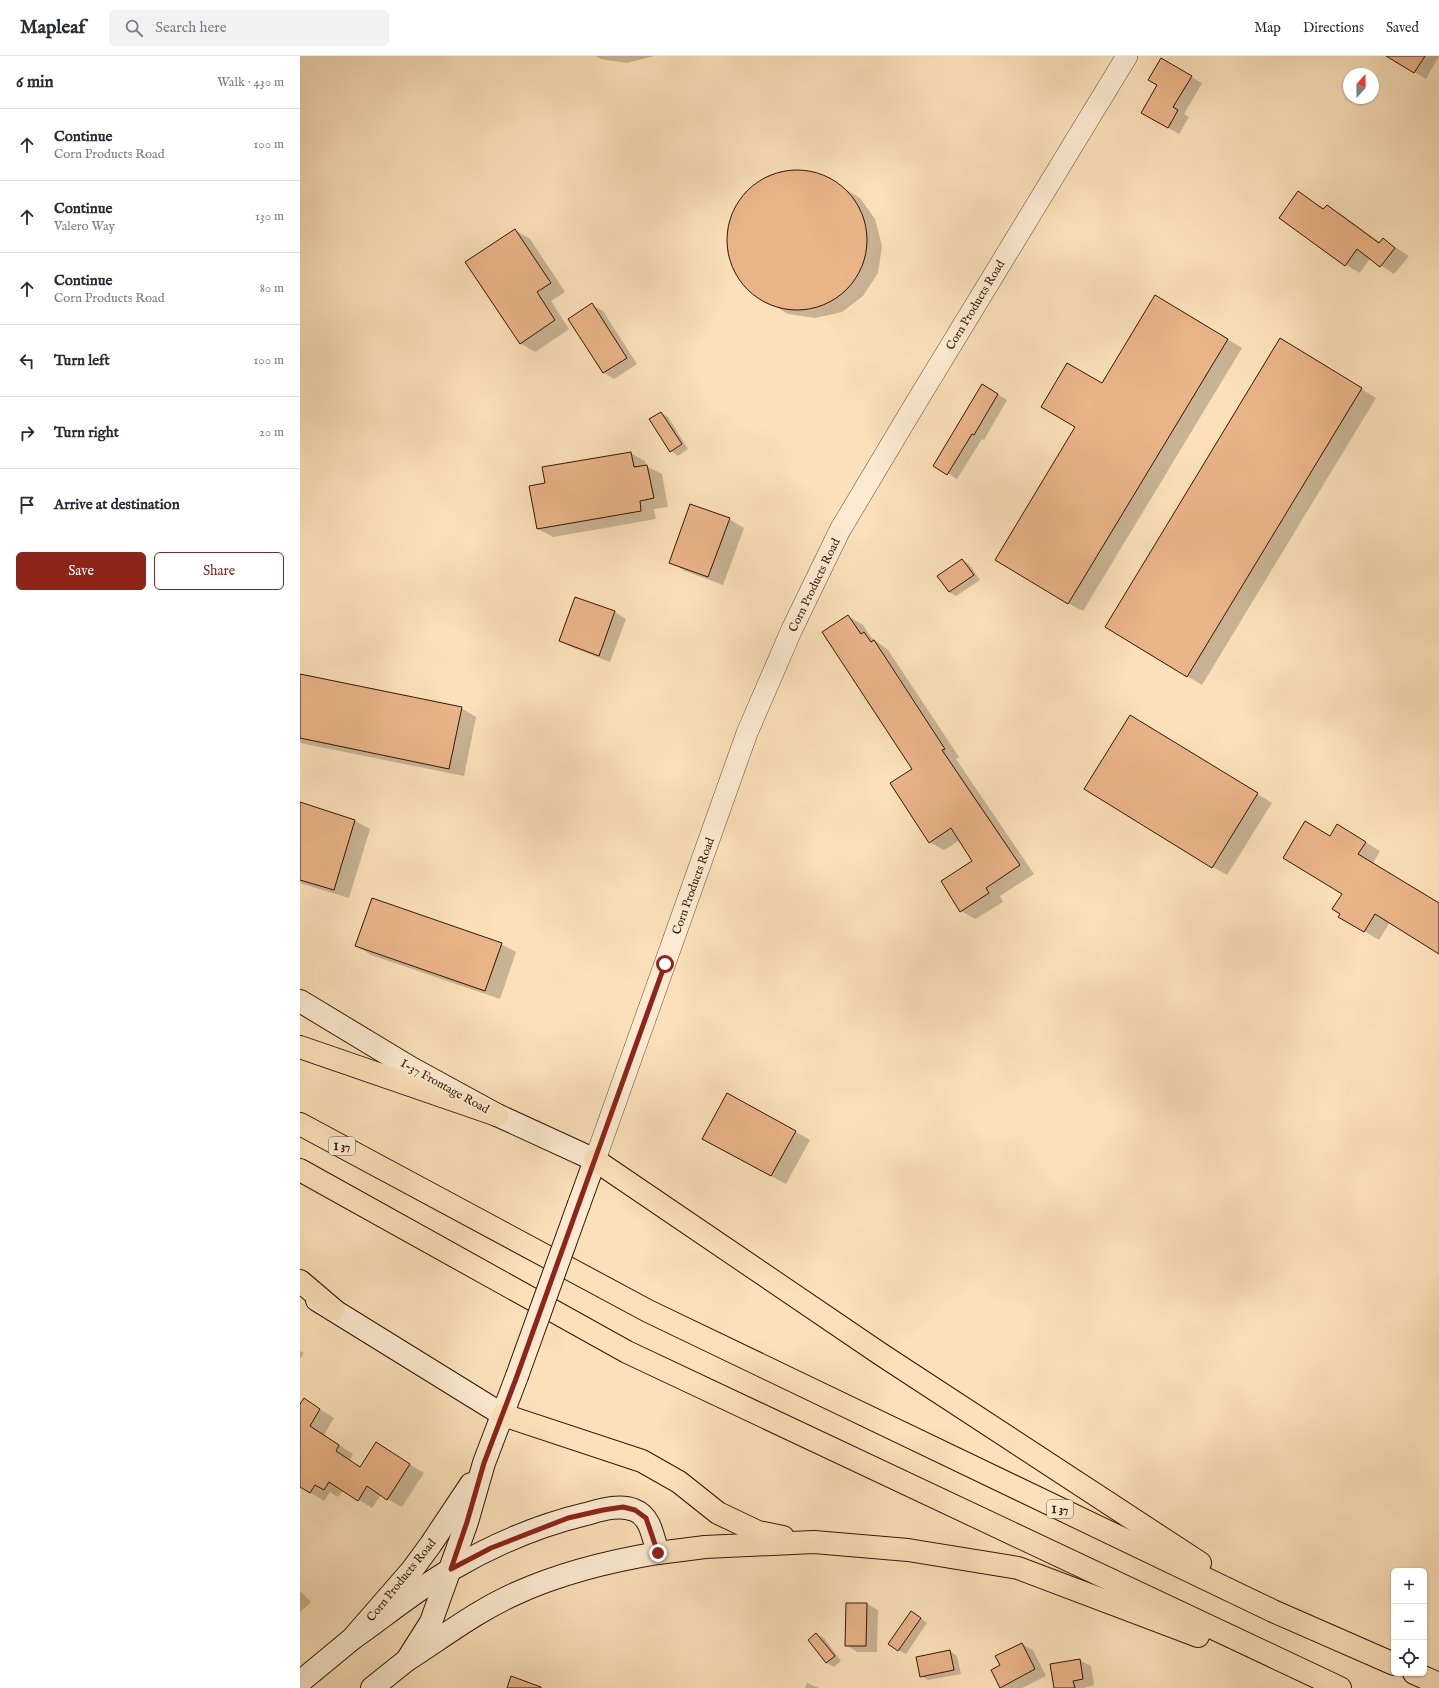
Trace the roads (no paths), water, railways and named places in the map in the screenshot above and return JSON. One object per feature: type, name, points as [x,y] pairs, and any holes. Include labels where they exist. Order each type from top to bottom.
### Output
[{"type":"highway","points":[[300,1047],[497,1115]]},
{"type":"highway","name":"I 37","points":[[300,1124],[648,1312],[1273,1611],[1391,1663]]},
{"type":"highway","points":[[595,1160],[882,1355],[1273,1611]]},
{"type":"highway","points":[[300,1170],[627,1352],[1340,1688]]},
{"type":"highway","points":[[300,1281],[334,1310]]},
{"type":"highway","points":[[503,1415],[642,1461],[679,1482],[718,1513],[758,1532],[814,1542],[908,1550],[1018,1568],[1224,1645],[1280,1660]]},
{"type":"highway","points":[[658,1553],[706,1547],[814,1542]]},
{"type":"highway","points":[[1421,1676],[1439,1684]]},
{"type":"main road","name":"I-37 Frontage Road","points":[[300,1001],[412,1068],[497,1115],[595,1160]]},
{"type":"main road","name":"Corn Products Road","points":[[372,1688],[407,1660],[431,1622],[467,1522],[484,1463],[503,1415],[595,1160]]},
{"type":"main road","points":[[300,1289],[503,1415]]},
{"type":"main road","name":"Corn Products Road","points":[[300,1682],[352,1639],[412,1570],[431,1544],[484,1463]]},
{"type":"main road","points":[[352,1639],[451,1569],[491,1548],[568,1518],[603,1510],[623,1507],[635,1510],[646,1518],[658,1553],[592,1566],[516,1593],[484,1611],[407,1660]]},
{"type":"main road","points":[[406,1600],[416,1604],[423,1610],[431,1622]]},
{"type":"street","name":"Corn Products Road","points":[[595,1160],[747,733],[796,622],[840,530],[1127,56]]}]
